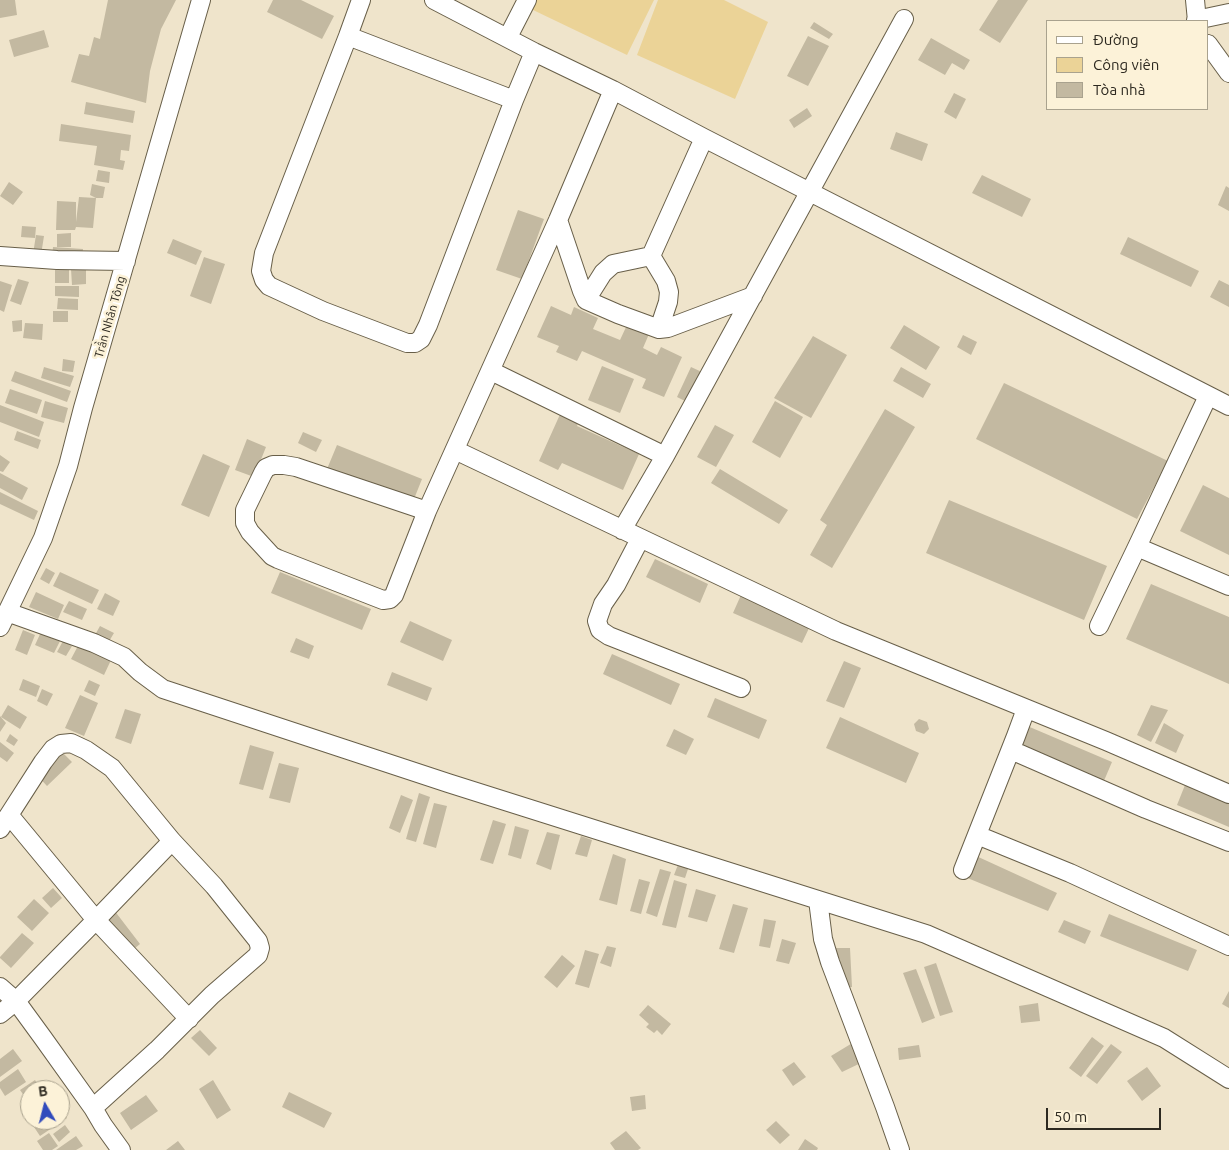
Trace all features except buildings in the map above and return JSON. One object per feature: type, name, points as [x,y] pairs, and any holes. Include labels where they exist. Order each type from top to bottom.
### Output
[{"type":"street","name":"Trần Nhân Tông","points":[[4,619],[43,538],[68,466],[201,0]]},
{"type":"street","points":[[361,0],[264,253],[262,271],[264,280],[269,286],[323,311],[407,343],[415,343],[421,339],[428,325],[534,52]]},
{"type":"street","points":[[434,0],[1229,406]]},
{"type":"street","points":[[508,37],[527,0]]},
{"type":"street","points":[[1195,0],[1197,20]]},
{"type":"street","points":[[1201,20],[1229,13]]},
{"type":"street","points":[[622,530],[665,456],[904,19]]},
{"type":"street","points":[[348,36],[514,100]]},
{"type":"street","points":[[1209,45],[1229,73]]},
{"type":"street","points":[[427,511],[296,467],[274,465],[266,468],[263,473],[245,510],[245,523],[250,532],[272,556],[278,559],[383,600],[390,599],[394,595],[427,511],[558,220],[613,90]]},
{"type":"street","points":[[650,256],[704,138]]},
{"type":"street","points":[[558,220],[586,300],[618,314],[659,329],[668,328],[753,296]]},
{"type":"street","points":[[0,256],[57,260],[126,261]]},
{"type":"street","points":[[586,300],[603,273],[613,264],[650,256]]},
{"type":"street","points":[[650,256],[666,281],[669,292],[668,302],[659,329]]},
{"type":"street","points":[[491,371],[665,456]]},
{"type":"street","points":[[1099,626],[1208,396]]},
{"type":"street","points":[[455,450],[836,631],[1106,741],[1229,794]]},
{"type":"street","points":[[640,539],[616,585],[603,604],[597,621],[600,630],[609,636],[741,688]]},
{"type":"street","points":[[1137,547],[1229,586]]},
{"type":"street","points":[[4,619],[94,643],[124,656],[140,672],[162,689],[448,783],[926,934],[1164,1038],[1229,1080]]},
{"type":"street","points":[[963,870],[1026,709]]},
{"type":"street","points":[[93,1108],[157,1050],[189,1019],[212,994],[258,955],[260,948],[250,929],[214,886],[172,841],[112,768],[86,750],[71,743],[61,744],[53,749],[43,762],[5,822],[189,1019]]},
{"type":"street","points":[[1011,750],[1146,809],[1229,842]]},
{"type":"street","points":[[977,835],[1070,873],[1229,946]]},
{"type":"street","points":[[0,1014],[16,1002],[172,841]]},
{"type":"street","points":[[818,900],[821,930],[830,962],[900,1150]]},
{"type":"street","points":[[0,987],[16,1002],[121,1150]]},
{"type":"green space","points":[[536,0],[654,0],[627,55],[531,9]]},
{"type":"green space","points":[[658,0],[724,0],[768,22],[735,99],[637,55]]}]
